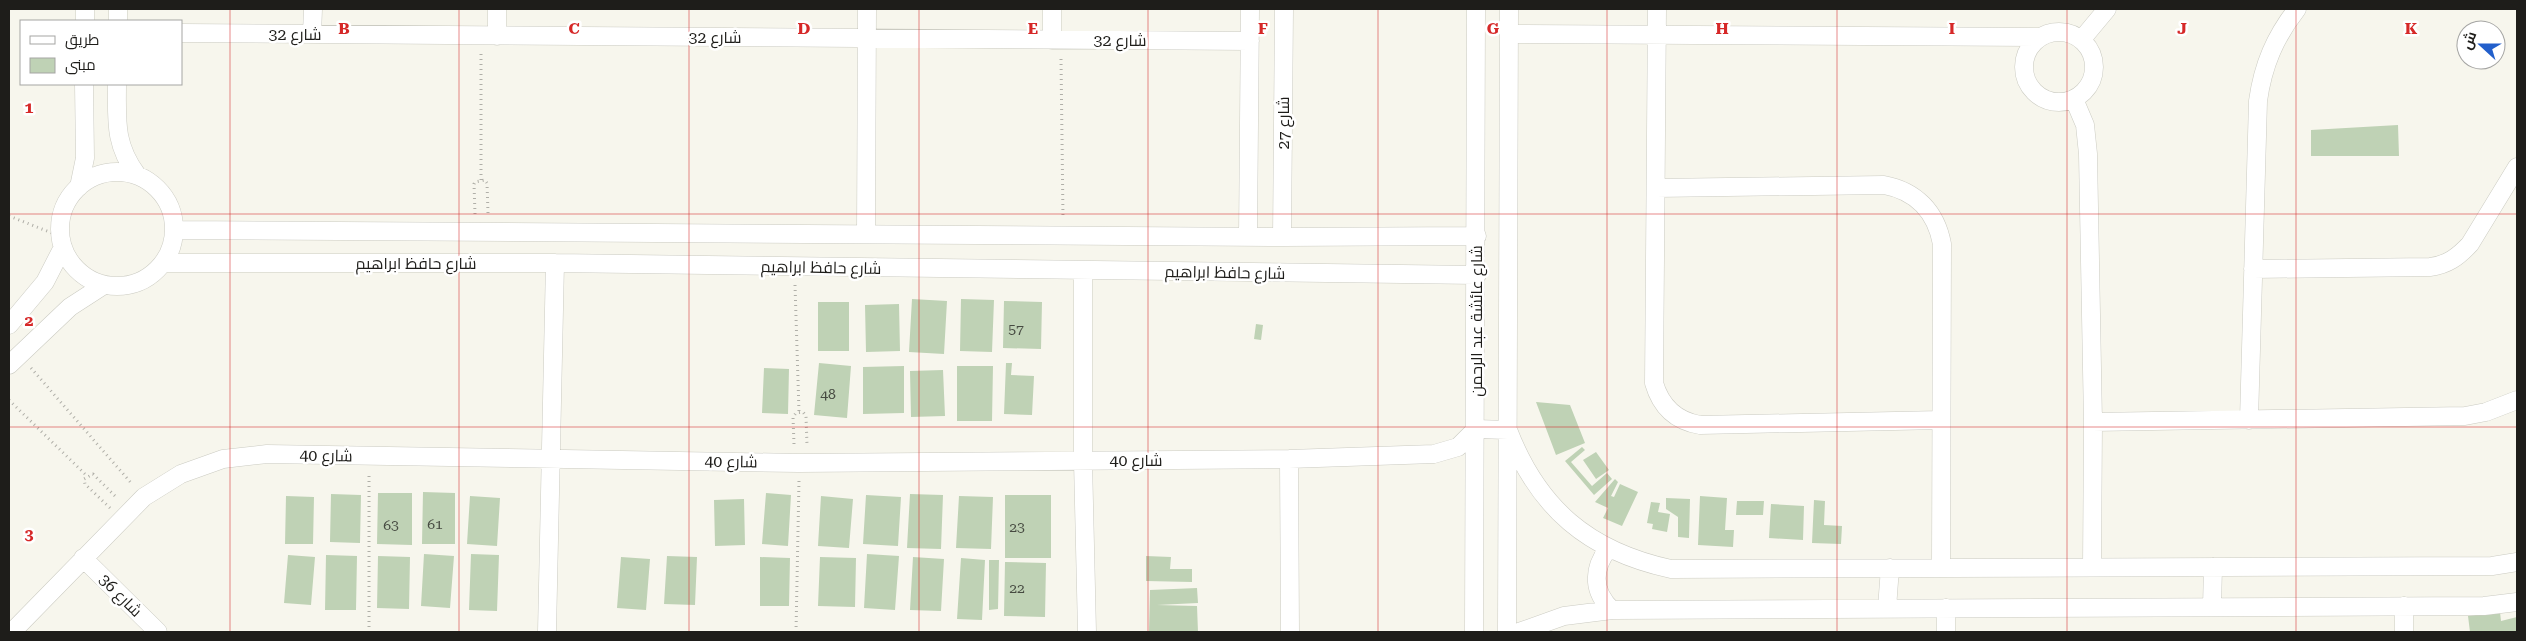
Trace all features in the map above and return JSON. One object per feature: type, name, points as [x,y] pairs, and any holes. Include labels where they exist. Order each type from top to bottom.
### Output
[{"type":"street","points":[[312,34],[313,9]]},
{"type":"street","points":[[489,36],[497,9]]},
{"type":"street","points":[[866,234],[867,9]]},
{"type":"street","points":[[1052,9],[1056,40]]},
{"type":"street","name":"شارع 27","points":[[1248,237],[1250,9]]},
{"type":"street","name":"شارع 27","points":[[1282,237],[1284,9]]},
{"type":"street","name":"شارع عائشة عبد الرحمن","points":[[1474,632],[1477,275],[1476,9]]},
{"type":"street","name":"شارع عائشة عبد الرحمن","points":[[1507,632],[1509,9]]},
{"type":"street","points":[[1658,9],[1654,383],[1661,401],[1673,415],[1681,420],[1700,426],[1941,420]]},
{"type":"street","points":[[2082,39],[2107,9]]},
{"type":"street","points":[[2249,420],[2258,100],[2265,66],[2287,12]]},
{"type":"street","points":[[1509,34],[2039,37],[2053,31],[2068,32],[2082,39],[2091,50],[2095,64],[2093,78],[2086,91],[2074,99],[2060,103],[2045,100],[2033,91],[2025,78],[2024,63],[2029,48],[2039,37]]},
{"type":"street","name":"شارع 32","points":[[182,33],[1250,41]]},
{"type":"street","points":[[79,187],[84,158],[84,85]]},
{"type":"street","points":[[62,242],[68,258],[83,275],[104,285],[117,287],[144,281],[164,262],[172,247],[173,218],[164,196],[137,174],[128,162],[118,133],[117,85]]},
{"type":"street","points":[[2074,99],[2085,126],[2088,140],[2092,567]]},
{"type":"street","points":[[2253,270],[2430,267],[2447,263],[2463,252],[2470,244],[2517,167]]},
{"type":"street","points":[[9,324],[45,282],[62,242],[64,210],[79,187],[92,178],[106,173],[137,174]]},
{"type":"street","points":[[1656,188],[1884,185],[1895,187],[1915,197],[1930,213],[1936,223],[1942,244],[1941,567]]},
{"type":"street","name":"شارع حافظ ابراهيم","points":[[174,230],[1248,237],[1477,236]]},
{"type":"street","name":"شارع حافظ ابراهيم","points":[[164,262],[554,263],[1477,275]]},
{"type":"street","points":[[547,632],[554,263]]},
{"type":"street","points":[[1083,271],[1083,461],[1087,632]]},
{"type":"street","points":[[14,360],[70,308],[104,285]]},
{"type":"street","points":[[2092,422],[2465,416],[2486,412],[2517,400]]},
{"type":"street","points":[[1476,429],[1508,430],[1528,474],[1540,492],[1571,524],[1608,549],[1628,558],[1670,569],[2492,566],[2517,562]]},
{"type":"street","name":"شارع 40","points":[[12,632],[125,515],[144,498],[181,474],[223,459],[267,454],[800,462],[1289,459],[1434,454],[1458,447],[1476,429]]},
{"type":"street","points":[[1289,459],[1290,632]]},
{"type":"street","points":[[1608,549],[1598,566],[1596,585],[1602,599],[1612,610]]},
{"type":"street","name":"شارع 36","points":[[84,558],[158,632]]},
{"type":"street","points":[[2212,607],[2213,567]]},
{"type":"street","points":[[1887,608],[1890,568]]},
{"type":"street","points":[[1518,632],[1564,616],[1612,610],[2484,606],[2517,602]]},
{"type":"street","points":[[2404,606],[2404,632]]},
{"type":"street","points":[[1946,608],[1946,632]]},
{"type":"path","points":[[481,181],[489,36]]},
{"type":"path","points":[[1056,40],[1063,236]]},
{"type":"path","points":[[481,181],[487,183],[482,232],[474,184],[481,181]]},
{"type":"path","points":[[9,216],[62,242]]},
{"type":"path","points":[[795,267],[799,412]]},
{"type":"path","points":[[14,360],[144,498]]},
{"type":"path","points":[[9,400],[87,476]]},
{"type":"path","points":[[796,632],[800,462],[806,416],[805,413],[799,412],[793,417],[800,462]]},
{"type":"path","points":[[369,455],[369,632]]},
{"type":"path","points":[[90,474],[94,475],[125,515],[85,484],[84,479],[90,474]]},
{"type":"building","points":[[2398,125],[2399,156],[2311,156],[2311,130]]},
{"type":"building","points":[[912,299],[947,301],[944,354],[909,352]]},
{"type":"building","points":[[961,299],[994,300],[992,352],[960,351]]},
{"type":"building","points":[[1004,301],[1042,302],[1041,349],[1003,348]]},
{"type":"building","points":[[818,302],[849,302],[849,351],[818,351]]},
{"type":"building","points":[[899,304],[900,351],[866,352],[865,305]]},
{"type":"building","points":[[1256,324],[1263,325],[1261,340],[1254,339]]},
{"type":"building","points":[[819,363],[851,366],[847,418],[814,415]]},
{"type":"building","points":[[1006,363],[1012,363],[1011,375],[1034,376],[1032,415],[1004,414]]},
{"type":"building","points":[[904,366],[904,413],[863,414],[863,367]]},
{"type":"building","points":[[957,366],[993,366],[992,421],[957,421]]},
{"type":"building","points":[[764,368],[789,369],[788,414],[762,413]]},
{"type":"building","points":[[943,370],[945,416],[911,417],[910,371]]},
{"type":"building","points":[[1536,402],[1570,405],[1585,443],[1556,455]]},
{"type":"building","points":[[1582,447],[1585,450],[1571,462],[1592,486],[1607,473],[1612,479],[1594,495],[1565,461]]},
{"type":"building","points":[[1596,452],[1609,470],[1596,479],[1583,460]]},
{"type":"building","points":[[1615,479],[1618,482],[1611,496],[1614,497],[1620,484],[1638,492],[1622,526],[1603,518],[1608,508],[1595,502]]},
{"type":"building","points":[[423,492],[455,493],[455,544],[422,544]]},
{"type":"building","points":[[378,493],[412,493],[412,545],[377,544]]},
{"type":"building","points":[[766,493],[791,495],[788,546],[762,544]]},
{"type":"building","points":[[331,494],[361,495],[360,543],[330,542]]},
{"type":"building","points":[[910,494],[943,495],[941,549],[907,548]]},
{"type":"building","points":[[866,495],[901,497],[898,546],[863,544]]},
{"type":"building","points":[[1005,495],[1051,495],[1051,558],[1005,558]]},
{"type":"building","points":[[286,496],[314,497],[313,544],[285,544]]},
{"type":"building","points":[[470,496],[500,498],[497,546],[467,544]]},
{"type":"building","points":[[821,496],[853,499],[849,548],[818,546]]},
{"type":"building","points":[[959,496],[993,497],[991,549],[956,548]]},
{"type":"building","points":[[1700,496],[1727,498],[1725,530],[1734,530],[1733,547],[1698,545]]},
{"type":"building","points":[[1666,498],[1690,499],[1689,538],[1678,537],[1678,517],[1666,509]]},
{"type":"building","points":[[744,499],[745,545],[715,546],[714,500]]},
{"type":"building","points":[[1814,500],[1825,501],[1824,525],[1842,526],[1841,544],[1812,543]]},
{"type":"building","points":[[1737,501],[1764,501],[1763,515],[1736,515]]},
{"type":"building","points":[[1651,502],[1660,503],[1658,512],[1670,514],[1667,532],[1652,529],[1653,524],[1647,523]]},
{"type":"building","points":[[1771,504],[1804,506],[1803,540],[1769,538]]},
{"type":"building","points":[[424,554],[454,556],[450,608],[421,606]]},
{"type":"building","points":[[471,554],[499,555],[497,611],[469,610]]},
{"type":"building","points":[[867,554],[899,556],[895,610],[864,608]]},
{"type":"building","points":[[288,555],[315,557],[311,605],[284,603]]},
{"type":"building","points":[[326,555],[357,556],[356,610],[325,610]]},
{"type":"building","points":[[378,556],[410,557],[409,609],[377,608]]},
{"type":"building","points":[[667,556],[697,557],[695,605],[664,604]]},
{"type":"building","points":[[1146,556],[1171,557],[1170,569],[1192,569],[1192,582],[1146,581]]},
{"type":"building","points":[[621,557],[650,559],[646,610],[617,608]]},
{"type":"building","points":[[760,557],[790,558],[789,606],[760,606]]},
{"type":"building","points":[[820,557],[856,558],[855,607],[818,606]]},
{"type":"building","points":[[913,557],[944,559],[941,611],[910,610]]},
{"type":"building","points":[[961,558],[985,560],[982,620],[957,619]]},
{"type":"building","points":[[989,560],[999,560],[998,609],[989,610]]},
{"type":"building","points":[[1005,562],[1046,563],[1045,617],[1004,616]]},
{"type":"building","points":[[1197,588],[1198,603],[1157,605],[1197,606],[1198,632],[1149,632],[1150,590]]},
{"type":"building","points":[[2500,612],[2501,621],[2517,617],[2517,632],[2470,632],[2468,616]]}]
